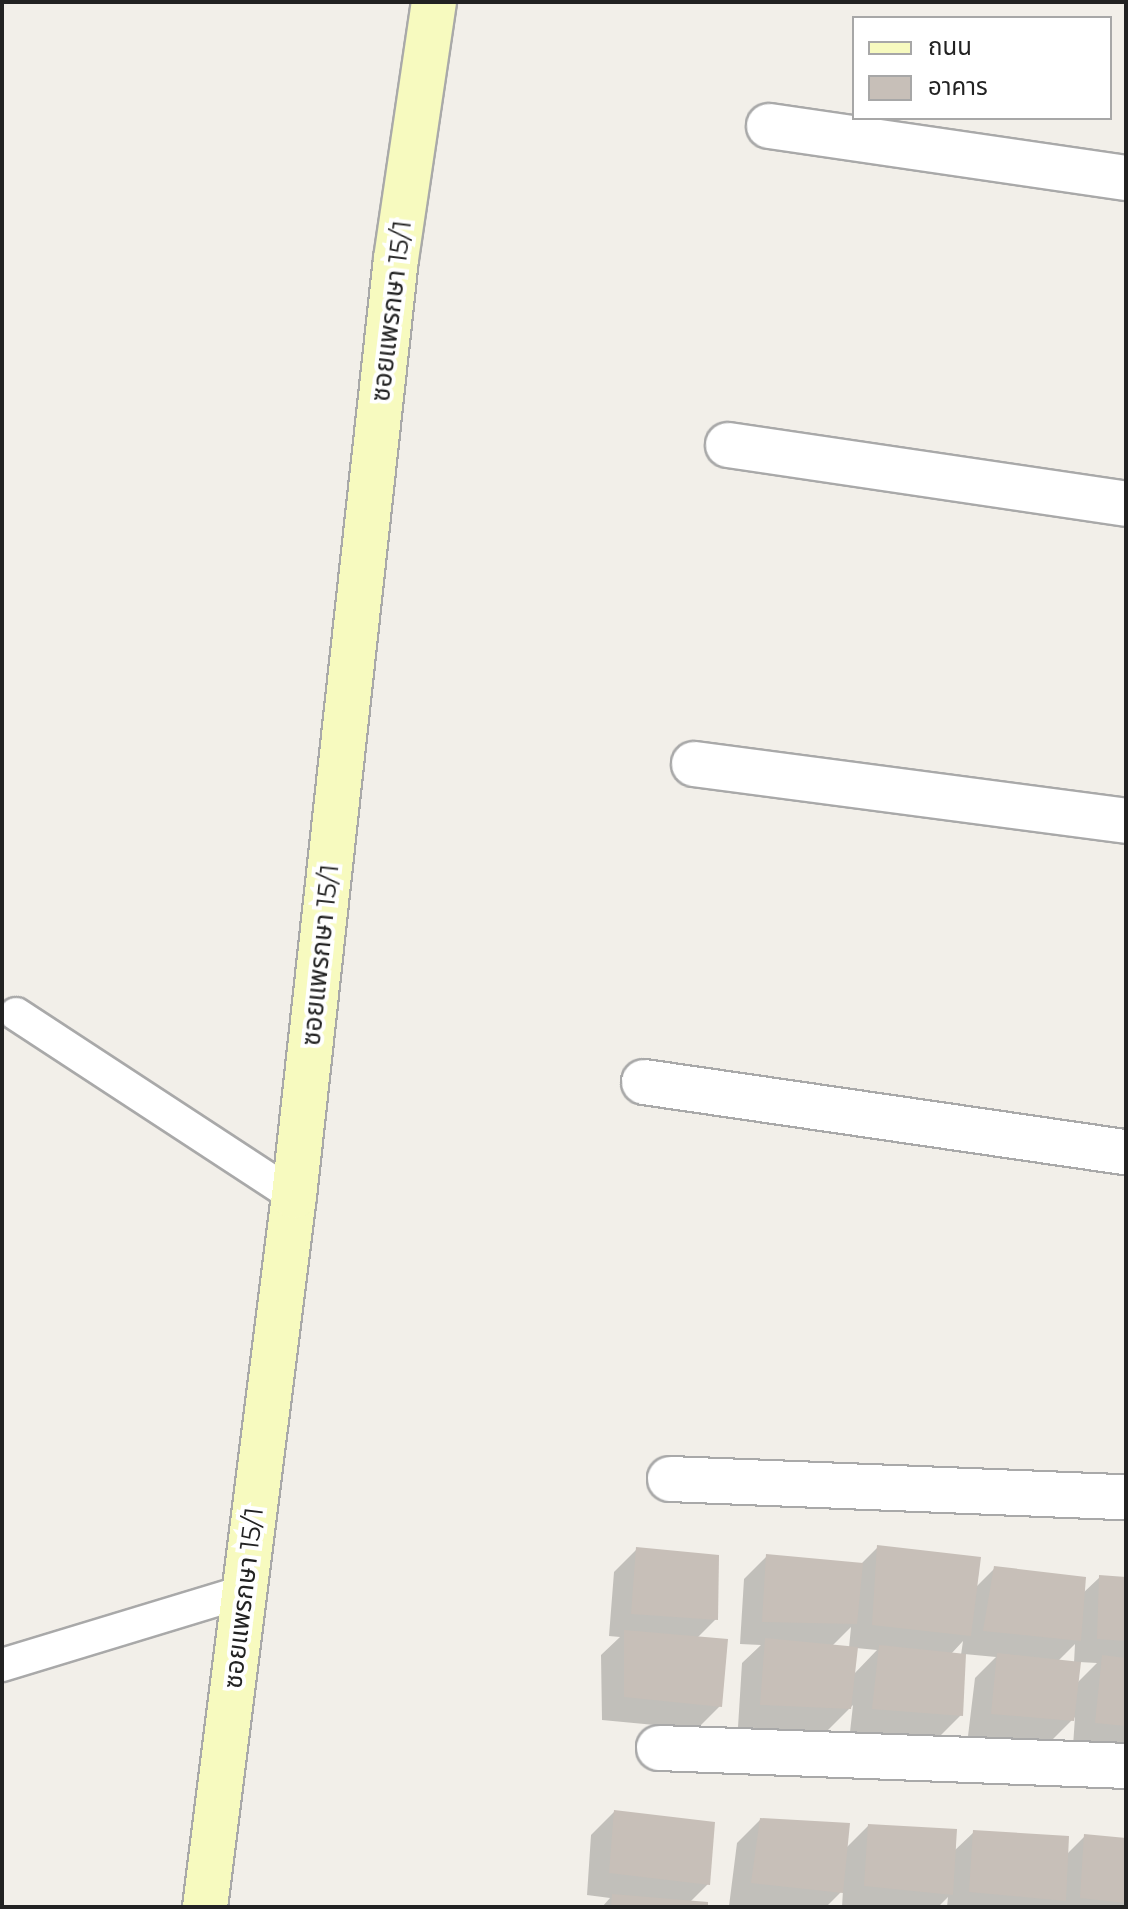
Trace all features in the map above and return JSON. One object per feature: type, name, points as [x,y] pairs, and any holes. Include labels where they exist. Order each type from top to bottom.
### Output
[{"type":"street","name":"ซอยแพรกษา 15/1","points":[[205,1907],[294,1196],[396,259],[434,2]]},
{"type":"street","points":[[769,126],[1126,178]]},
{"type":"street","points":[[728,445],[1126,504]]},
{"type":"street","points":[[694,764],[1126,821]]},
{"type":"street","points":[[644,1082],[1126,1152]]},
{"type":"street","points":[[670,1479],[1126,1497]]},
{"type":"street","points":[[659,1748],[1126,1766]]},
{"type":"lane","points":[[16,1014],[294,1196]]},
{"type":"lane","points":[[2,1665],[246,1591]]},
{"type":"building","points":[[877,1545],[981,1557],[971,1636],[872,1625]]},
{"type":"building","points":[[636,1547],[719,1555],[718,1620],[631,1614]]},
{"type":"building","points":[[766,1554],[863,1563],[857,1624],[762,1622]]},
{"type":"building","points":[[994,1566],[1086,1577],[1081,1641],[983,1631]]},
{"type":"building","points":[[1099,1575],[1126,1577],[1126,1641],[1097,1639]]},
{"type":"building","points":[[624,1630],[728,1639],[722,1707],[624,1697]]},
{"type":"building","points":[[765,1638],[858,1647],[851,1709],[760,1705]]},
{"type":"building","points":[[879,1645],[966,1654],[963,1716],[872,1709]]},
{"type":"building","points":[[997,1653],[1081,1662],[1074,1721],[991,1714]]},
{"type":"building","points":[[1102,1655],[1126,1658],[1126,1726],[1095,1723]]},
{"type":"building","points":[[614,1810],[715,1822],[710,1885],[609,1873]]},
{"type":"building","points":[[760,1818],[850,1823],[843,1893],[751,1883]]},
{"type":"building","points":[[868,1824],[957,1829],[953,1895],[864,1886]]},
{"type":"building","points":[[973,1830],[1069,1836],[1066,1901],[969,1892]]},
{"type":"building","points":[[1084,1834],[1126,1838],[1126,1903],[1080,1898]]},
{"type":"building","points":[[612,1894],[708,1902],[708,1907],[611,1907]]}]
